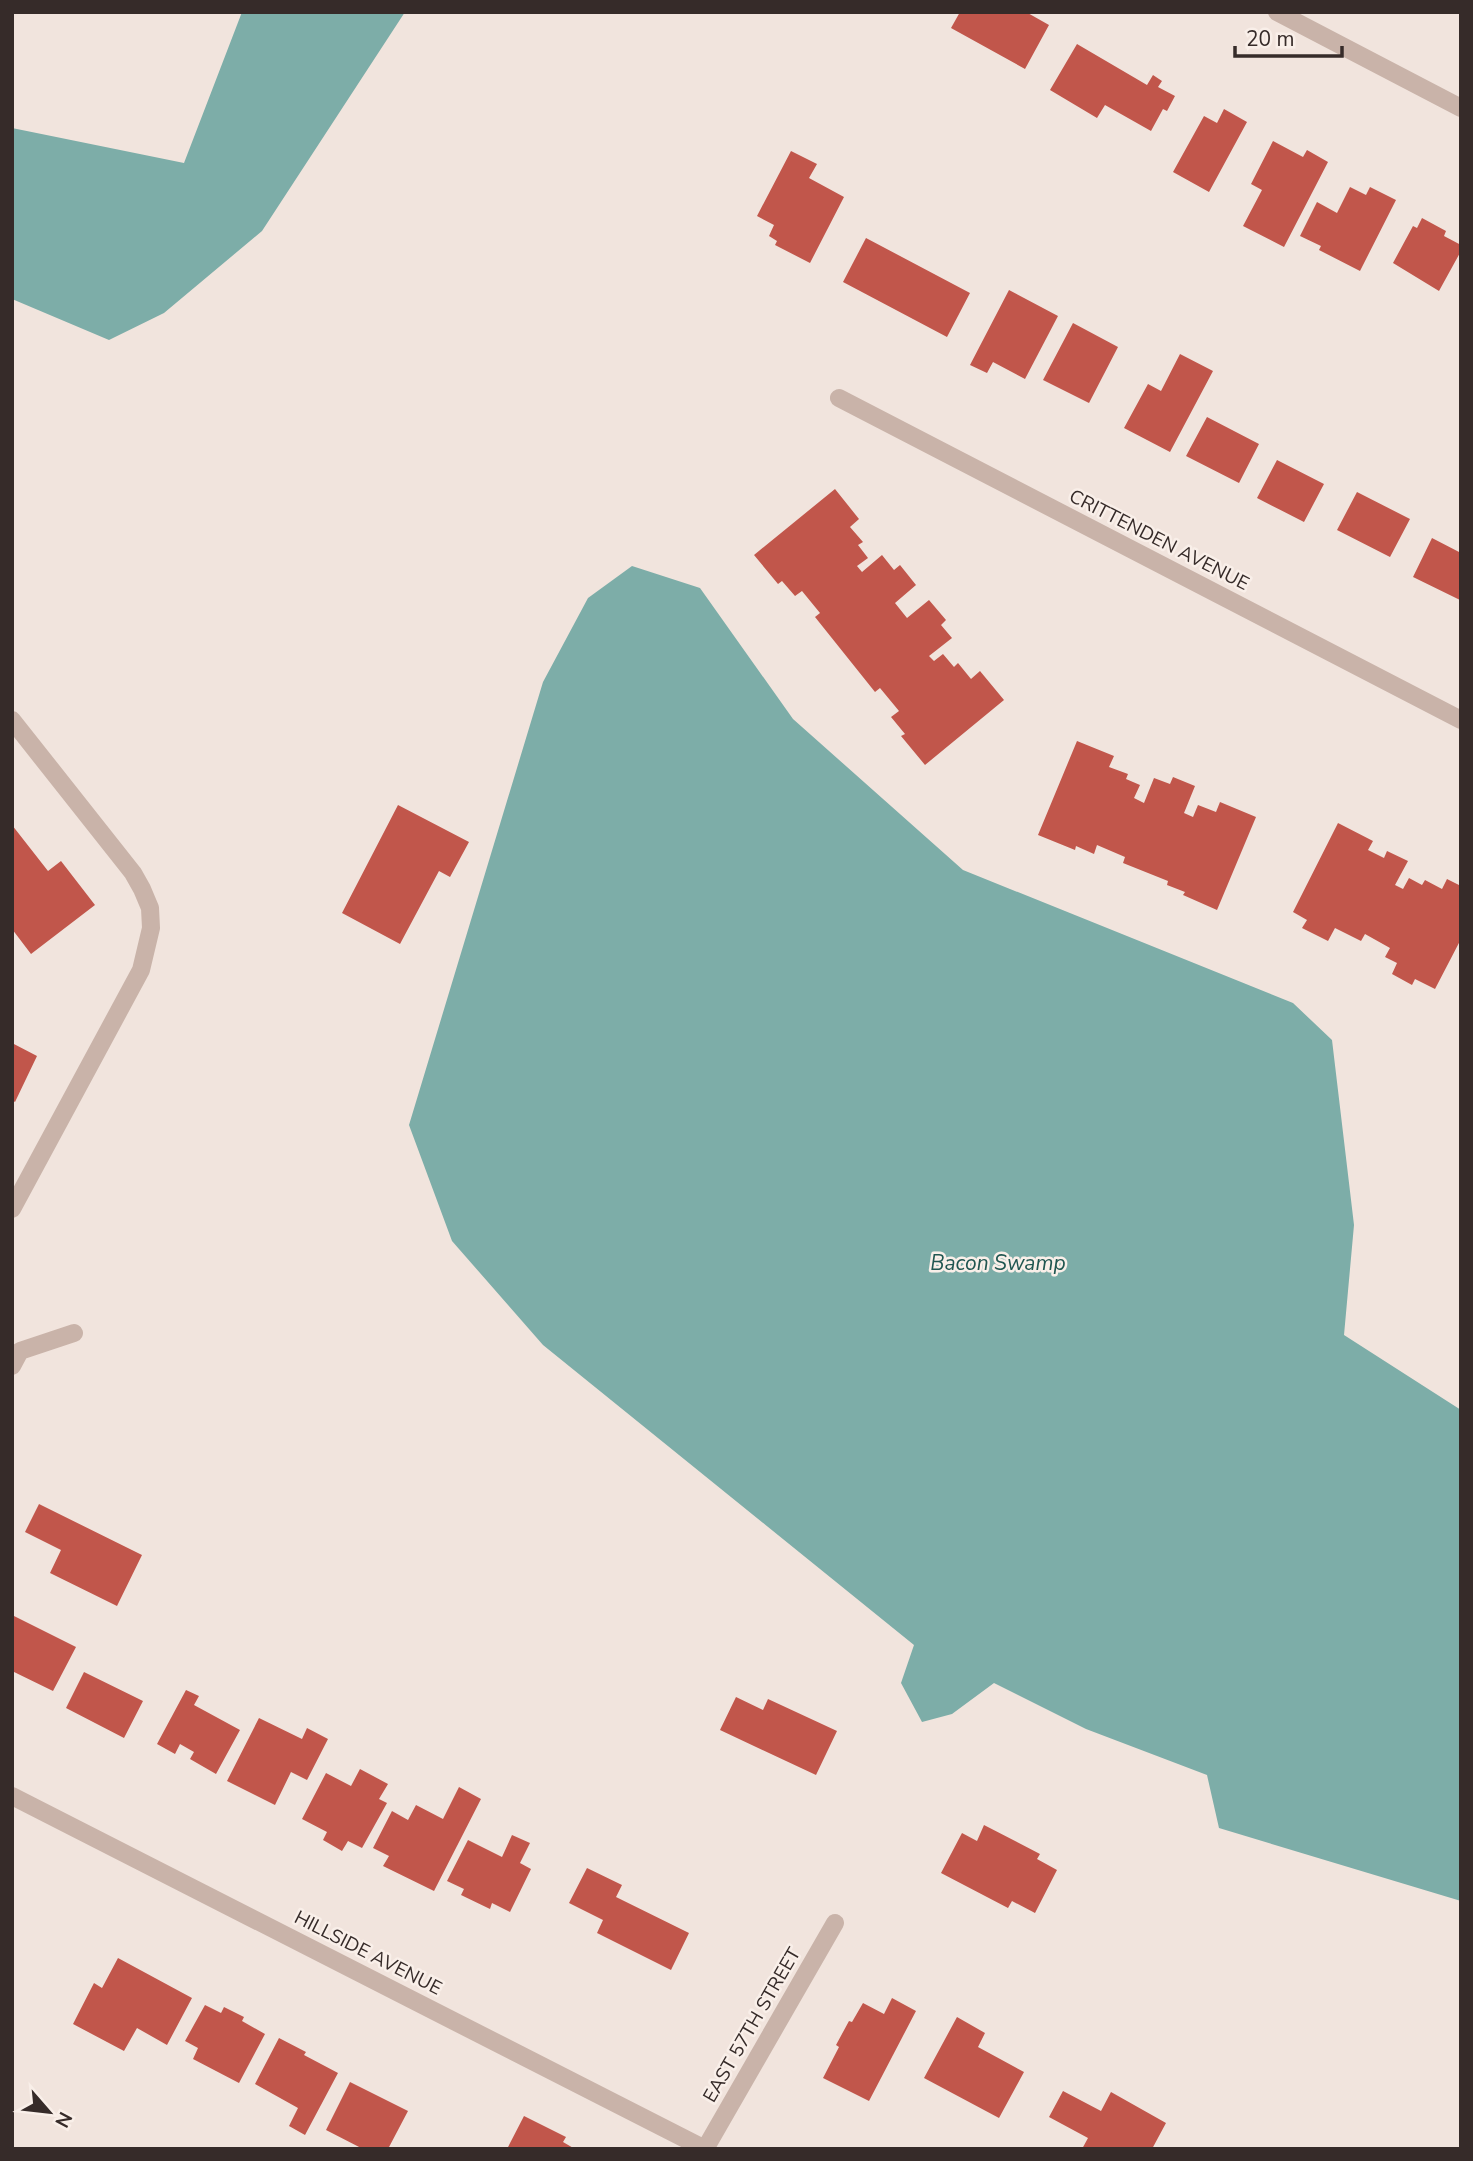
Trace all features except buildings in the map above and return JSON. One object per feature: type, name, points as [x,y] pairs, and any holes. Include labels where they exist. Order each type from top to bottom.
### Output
[{"type":"street","points":[[1277,12],[1461,108]]},
{"type":"street","name":"CRITTENDEN AVENUE","points":[[839,398],[1461,720]]},
{"type":"street","points":[[12,720],[133,873],[150,908],[151,928],[141,970],[12,1209]]},
{"type":"street","points":[[12,1366],[20,1351],[74,1333]]},
{"type":"street","name":"HILLSIDE AVENUE","points":[[12,1796],[705,2149]]},
{"type":"street","name":"EAST 57TH STREET","points":[[705,2149],[835,1923]]},
{"type":"water","points":[[242,12],[405,12],[262,231],[164,313],[109,340],[12,299],[12,128],[184,163]]},
{"type":"water","name":"Bacon Swamp","points":[[632,566],[700,588],[793,719],[963,870],[1293,1003],[1332,1040],[1354,1225],[1344,1335],[1461,1410],[1461,1901],[1219,1828],[1207,1775],[1086,1729],[994,1683],[952,1714],[922,1722],[901,1683],[914,1645],[543,1345],[452,1241],[409,1125],[543,682],[588,598]]}]
